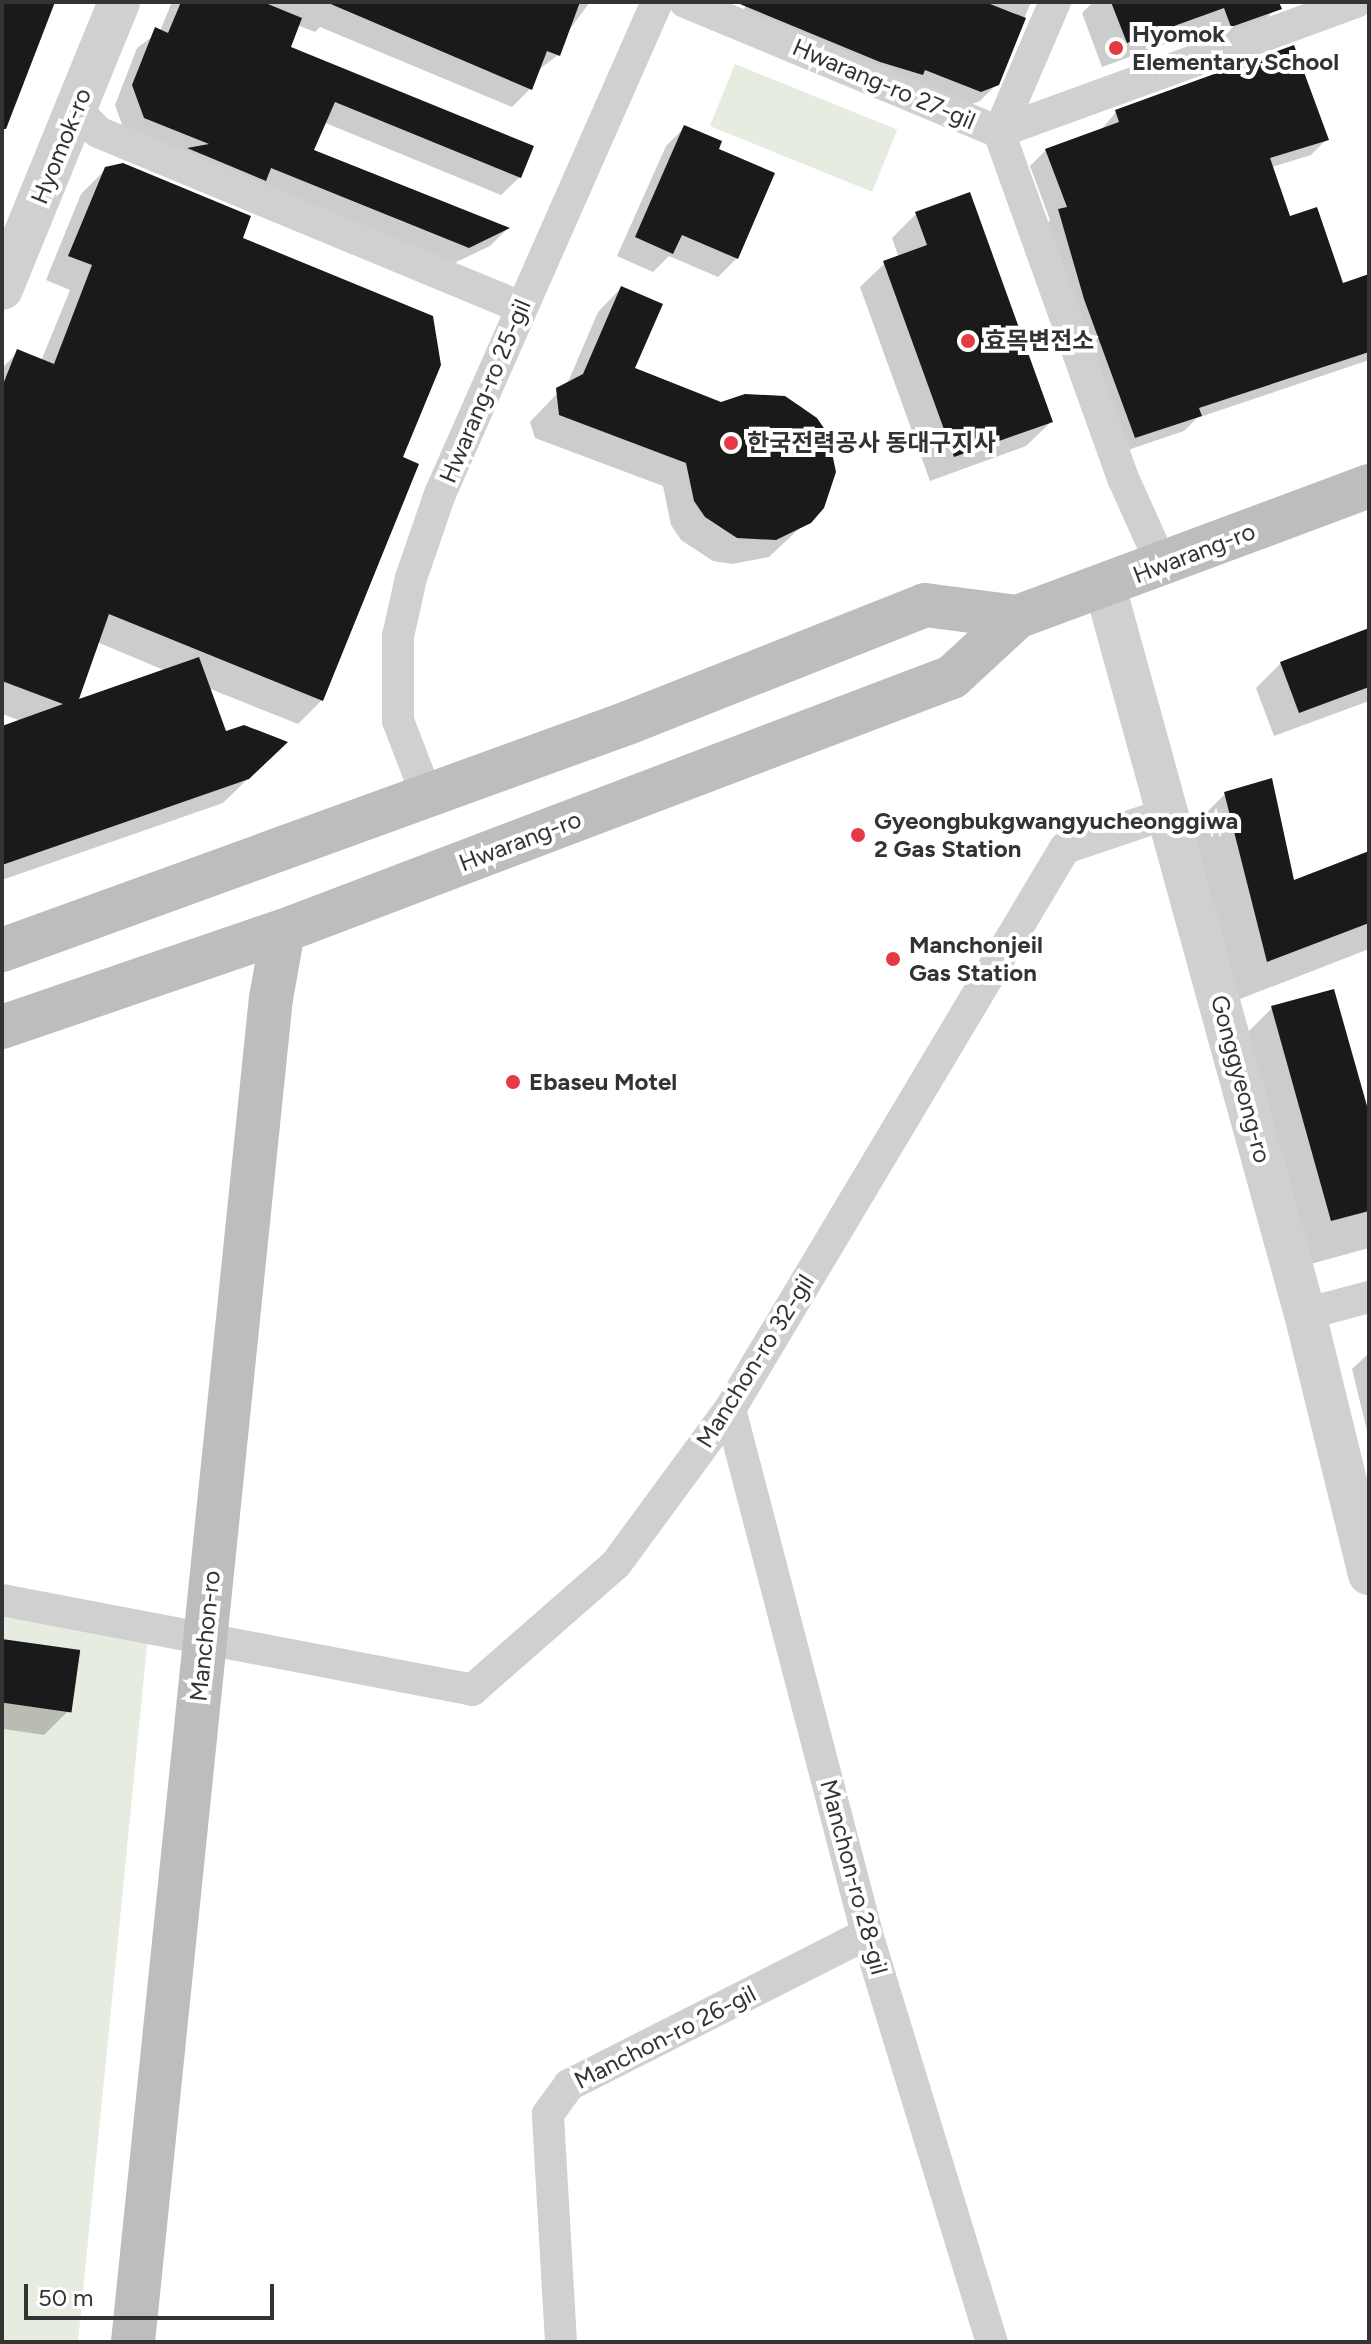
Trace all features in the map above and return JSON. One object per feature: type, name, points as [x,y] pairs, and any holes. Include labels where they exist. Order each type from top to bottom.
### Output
[{"type":"main road","name":"Hwarang-ro","points":[[2,1027],[283,931],[952,677],[1017,617],[1105,587],[1369,486]]},
{"type":"main road","name":"Hwarang-ro","points":[[2,950],[427,796],[925,605],[1017,617]]},
{"type":"main road","name":"Manchon-ro","points":[[133,2342],[271,998],[283,931]]},
{"type":"street","name":"Hyomok-ro","points":[[2,289],[119,2]]},
{"type":"street","name":"Hwarang-ro 25-gil","points":[[427,796],[398,721],[398,636],[411,578],[440,494],[657,2]]},
{"type":"street","name":"Hwarang-ro 27-gil","points":[[685,2],[999,132],[1356,2]]},
{"type":"street","points":[[1055,2],[999,132],[1123,478],[1162,565]]},
{"type":"street","points":[[77,110],[98,132],[521,307]]},
{"type":"street","name":"Gonggyeong-ro","points":[[1105,587],[1305,1314],[1369,1574]]},
{"type":"street","name":"Manchon-ro 32-gil","points":[[205,1638],[472,1690],[616,1564],[730,1409],[1065,848],[1169,813]]},
{"type":"street","points":[[1305,1314],[1369,1297]]},
{"type":"street","name":"Manchon-ro 28-gil","points":[[730,1409],[867,1934],[992,2342]]},
{"type":"street","points":[[2,1600],[205,1638]]},
{"type":"street","name":"Manchon-ro 26-gil","points":[[561,2342],[548,2114],[569,2085],[867,1934]]},
{"type":"shaded area","points":[[735,64],[897,130],[872,192],[710,126]]},
{"type":"shaded area","points":[[2,1611],[148,1636],[78,2342],[2,2342]]},
{"type":"building","points":[[2,2],[55,2],[6,129],[2,129]]},
{"type":"building","points":[[181,2],[263,2],[302,18],[291,47],[534,146],[521,178],[335,102],[314,150],[510,228],[469,248],[271,168],[266,181],[187,148],[209,144],[144,118],[132,85],[155,27],[168,33]]},
{"type":"building","points":[[326,2],[580,2],[560,56],[547,51],[532,90]]},
{"type":"building","points":[[735,2],[985,2],[1026,18],[999,85],[981,92],[925,70],[923,75],[880,62]]},
{"type":"building","points":[[1111,2],[1279,2],[1282,9],[1231,27],[1224,8],[1127,43]]},
{"type":"building","points":[[1294,45],[1329,140],[1270,158],[1290,216],[1317,207],[1343,283],[1369,274],[1369,352],[1199,408],[1202,416],[1135,438],[1084,299],[1058,209],[1067,207],[1045,149],[1119,122],[1115,110]]},
{"type":"building","points":[[684,125],[722,141],[719,149],[775,173],[738,259],[682,235],[673,254],[635,237]]},
{"type":"building","points":[[123,163],[251,216],[243,238],[433,316],[441,365],[403,457],[419,464],[323,701],[109,614],[79,699],[199,657],[226,731],[244,725],[288,742],[249,779],[2,865],[2,726],[63,704],[2,681],[2,387],[17,349],[54,364],[92,265],[68,256],[105,167]]},
{"type":"building","name":"효목변전소","points":[[970,192],[1053,422],[954,457],[883,261],[927,245],[915,212]]},
{"type":"building","name":"한국전력공사 동대구지사","points":[[621,286],[663,304],[635,368],[721,402],[745,394],[785,396],[817,418],[828,434],[836,472],[824,508],[811,523],[776,540],[737,538],[705,517],[694,501],[686,463],[559,415],[556,388],[583,374]]},
{"type":"building","points":[[1369,628],[1369,687],[1299,713],[1280,662]]},
{"type":"building","points":[[1272,778],[1294,880],[1369,851],[1369,923],[1267,962],[1224,792]]},
{"type":"building","points":[[1334,989],[1369,1113],[1369,1211],[1331,1221],[1271,1006]]},
{"type":"building","points":[[2,1639],[80,1650],[71,1712],[2,1703]]},
{"type":"place","name":"Hyomok Elementary School","points":[[1116,48]]},
{"type":"place","name":"효목변전소","points":[[968,341]]},
{"type":"place","name":"한국전력공사 동대구지사","points":[[731,443]]},
{"type":"place","name":"Gyeongbukgwangyucheonggiwa 2 Gas Station","points":[[858,835]]},
{"type":"place","name":"Manchonjeil Gas Station","points":[[893,959]]},
{"type":"place","name":"Ebaseu Motel","points":[[513,1082]]}]
